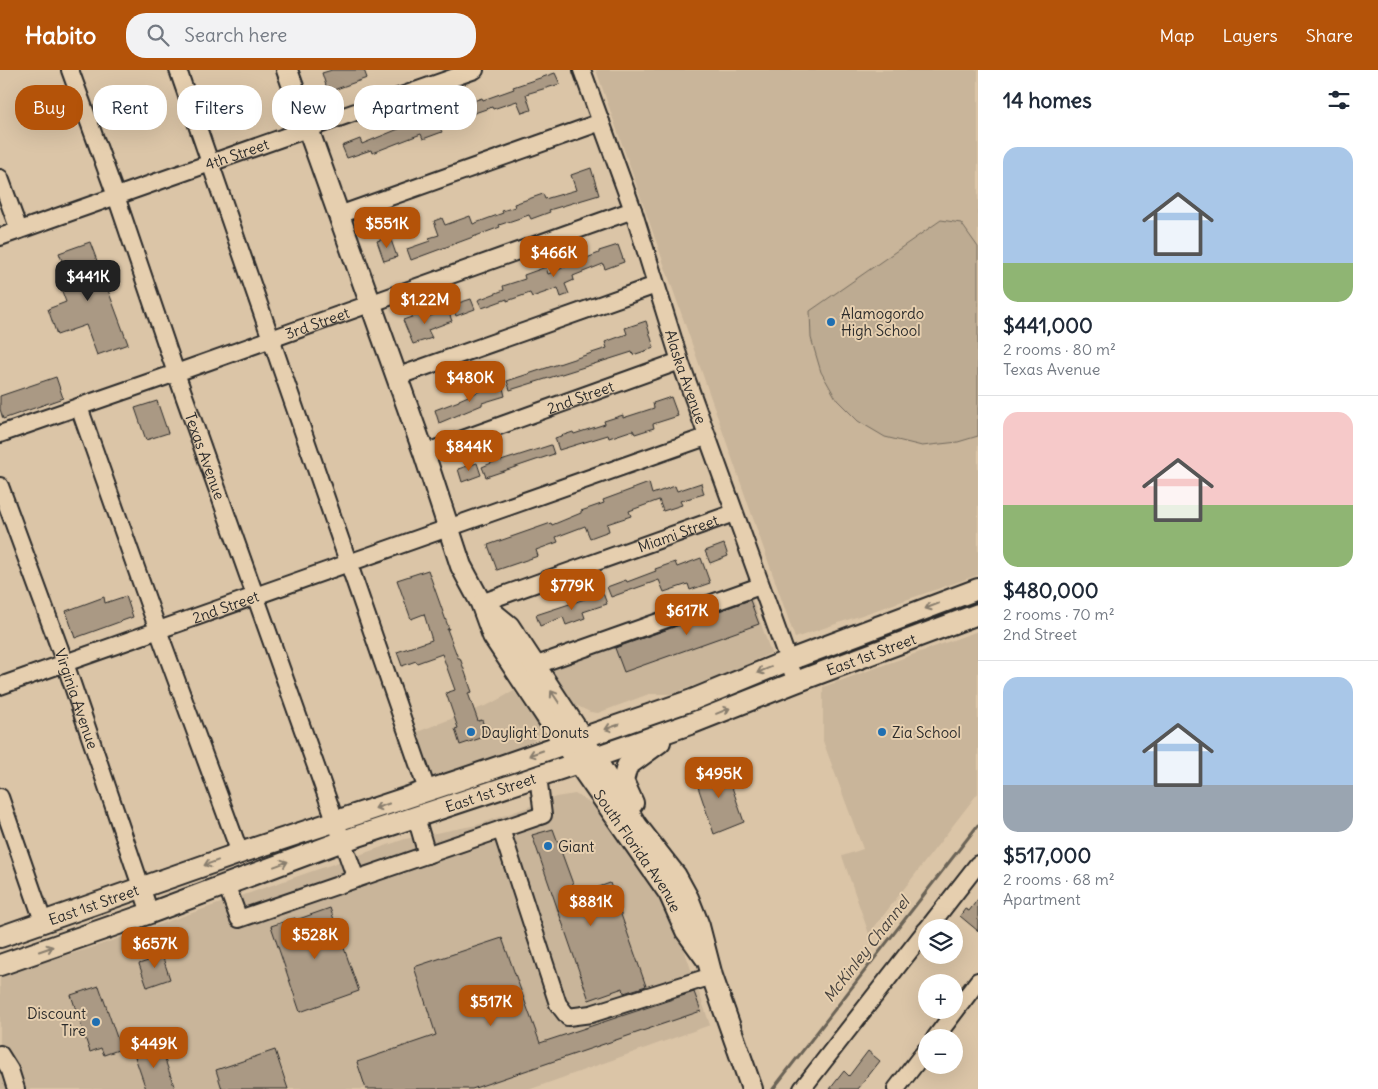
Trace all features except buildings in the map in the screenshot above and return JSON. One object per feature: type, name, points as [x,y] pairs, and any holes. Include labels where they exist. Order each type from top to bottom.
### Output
[{"type":"main road","points":[[287,70],[292,85]]},
{"type":"main road","points":[[309,130],[424,453],[461,566],[481,603],[493,636],[573,740],[586,760]]},
{"type":"main road","name":"East 1st Street","points":[[0,937],[240,853],[692,700],[787,661],[978,589]]},
{"type":"main road","points":[[481,603],[509,626],[534,666],[573,740]]},
{"type":"main road","name":"East 1st Street","points":[[0,965],[150,913],[343,841],[690,724],[978,614]]},
{"type":"main road","points":[[676,876],[665,852],[641,818],[623,781],[627,766],[645,752],[690,724]]},
{"type":"main road","name":"South Florida Avenue","points":[[586,760],[676,876],[688,898],[700,926],[710,968],[752,1089]]},
{"type":"main road","name":"South Florida Avenue","points":[[586,760],[669,893],[686,931],[710,968]]},
{"type":"street","name":"Texas Avenue","points":[[70,70],[356,879]]},
{"type":"street","points":[[178,70],[427,790]]},
{"type":"street","name":"4th Street","points":[[344,115],[475,70]]},
{"type":"street","name":"Alaska Avenue","points":[[582,70],[633,210],[706,437],[796,682]]},
{"type":"street","points":[[339,215],[601,122]]},
{"type":"street","name":"4th Street","points":[[0,237],[302,130]]},
{"type":"street","points":[[0,178],[19,230]]},
{"type":"street","name":"3rd Street","points":[[0,434],[633,210]]},
{"type":"street","points":[[396,377],[656,285]]},
{"type":"street","name":"2nd Street","points":[[424,453],[680,361]]},
{"type":"street","points":[[80,407],[158,630],[240,853]]},
{"type":"street","name":"2nd Street","points":[[0,686],[706,437]]},
{"type":"street","name":"Virginia Avenue","points":[[0,486],[64,663],[150,913]]},
{"type":"street","name":"Miami Street","points":[[481,603],[734,513]]},
{"type":"street","points":[[534,666],[760,586]]},
{"type":"street","points":[[226,884],[239,919],[543,815],[538,776]]},
{"type":"street","points":[[0,797],[43,921]]},
{"type":"street","points":[[416,817],[427,855]]},
{"type":"street","points":[[501,829],[558,1004],[568,1017],[591,1014],[710,968]]},
{"type":"street","points":[[935,919],[978,864]]},
{"type":"street","points":[[802,1089],[918,941]]},
{"type":"street","points":[[942,1029],[978,981]]},
{"type":"street","points":[[0,1054],[10,1070],[16,1089]]},
{"type":"street","points":[[896,1089],[918,1060]]},
{"type":"shaded area","name":"Alamogordo High School","points":[[596,70],[978,70],[978,575],[795,638]]},
{"type":"shaded area","points":[[941,220],[961,223],[978,247],[978,436],[958,442],[922,446],[885,437],[858,421],[837,400],[821,372],[811,338],[810,311]]},
{"type":"shaded area","points":[[750,592],[771,653],[726,674],[671,694],[649,694],[598,713],[590,712],[565,700],[545,667]]},
{"type":"shaded area","points":[[978,631],[978,793],[869,934],[842,856],[863,849],[823,741],[823,687]]},
{"type":"shaded area","points":[[514,691],[539,726],[539,735],[532,742],[433,777],[417,732],[490,704]]},
{"type":"shaded area","points":[[575,794],[596,806],[663,905],[681,940],[710,1025],[531,1089],[0,1089],[0,975],[91,948],[405,839],[477,825],[556,797]]},
{"type":"waterway","name":"McKinley Channel","points":[[773,1089],[978,825]]},
{"type":"place","name":"Alamogordo High School","points":[[831,322]]},
{"type":"place","name":"Daylight Donuts","points":[[471,732]]},
{"type":"place","name":"Zia School","points":[[882,732]]},
{"type":"place","name":"Giant","points":[[548,846]]},
{"type":"place","name":"Discount Tire","points":[[96,1022]]}]
